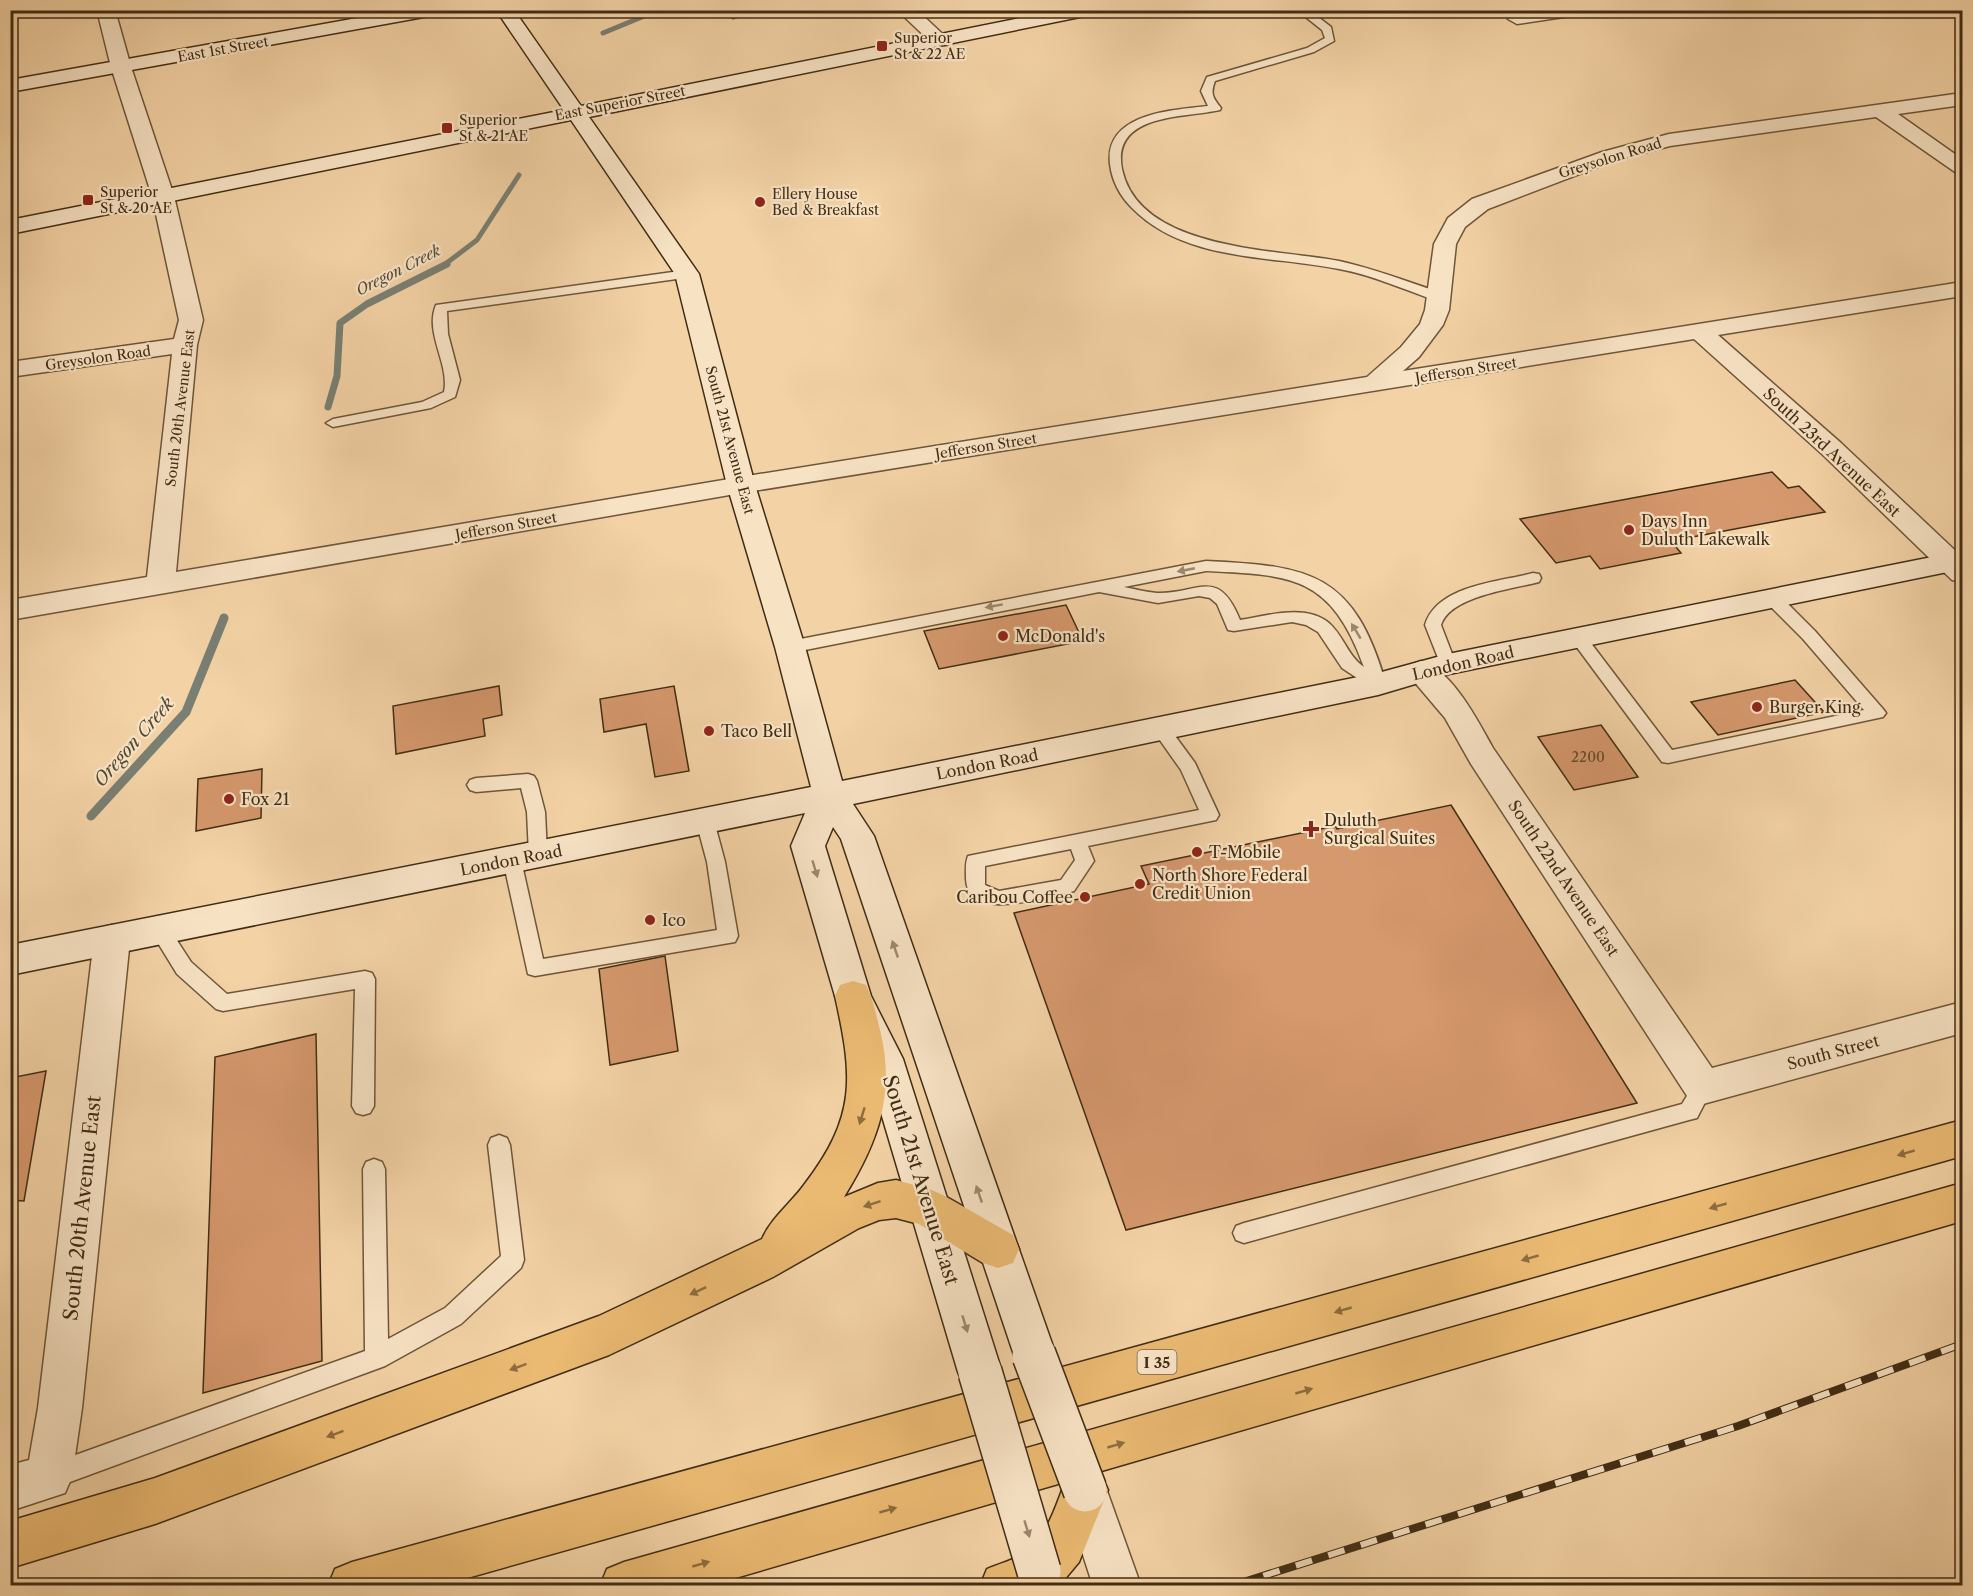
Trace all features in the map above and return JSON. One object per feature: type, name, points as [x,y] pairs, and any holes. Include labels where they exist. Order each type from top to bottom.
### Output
[{"type":"highway","points":[[758,1263],[783,1240],[821,1196],[854,1140],[865,1107],[868,1076],[864,1044],[853,996]]},
{"type":"highway","name":"I 35","points":[[352,1586],[1962,1138]]},
{"type":"highway","points":[[10,1545],[155,1501],[609,1334],[758,1263],[846,1215],[878,1202],[896,1199],[929,1208],[998,1249]]},
{"type":"highway","points":[[624,1586],[1962,1202]]},
{"type":"highway","points":[[1029,1581],[1069,1533],[1085,1490]]},
{"type":"street","name":"South 20th Avenue East","points":[[106,10],[121,67],[163,196],[191,320],[185,345],[160,586]]},
{"type":"street","name":"East 1st Street","points":[[10,86],[435,10]]},
{"type":"street","name":"South 21st Avenue East","points":[[505,10],[573,112],[687,274],[741,485],[790,647],[829,795],[857,836],[1034,1355],[1085,1490]]},
{"type":"street","points":[[906,10],[941,41]]},
{"type":"street","name":"East Superior Street","points":[[10,227],[573,112],[1090,10]]},
{"type":"street","points":[[1517,19],[1577,10]]},
{"type":"street","name":"Greysolon Road","points":[[1374,384],[1420,340],[1431,325],[1439,297],[1443,255],[1451,232],[1471,211],[1493,198],[1643,146],[1698,135],[1962,99]]},
{"type":"street","points":[[1879,110],[1962,168]]},
{"type":"street","name":"Jefferson Street","points":[[10,610],[741,485],[1962,290]]},
{"type":"street","name":"South 23rd Avenue East","points":[[1701,333],[1959,565]]},
{"type":"street","name":"Greysolon Road","points":[[10,370],[185,345]]},
{"type":"street","name":"London Road","points":[[10,960],[1161,729],[1378,684],[1434,668],[1578,638],[1959,565]]},
{"type":"street","name":"South 22nd Avenue East","points":[[1434,668],[1482,756],[1703,1087]]},
{"type":"street","name":"South 21st Avenue East","points":[[829,795],[808,846],[853,996],[884,1059],[980,1372],[1029,1581]]},
{"type":"street","name":"South 20th Avenue East","points":[[30,1482],[62,1396],[112,939]]},
{"type":"street","name":"South Street","points":[[1703,1087],[1962,1018]]},
{"type":"street","points":[[1085,1490],[1117,1586]]},
{"type":"lane","points":[[734,15],[758,10]]},
{"type":"lane","points":[[1302,10],[1327,29],[1330,39],[1328,42],[1311,51],[1248,66],[1211,79],[1206,92],[1209,101],[1216,108],[1129,126],[1119,138],[1114,152],[1120,185],[1126,195],[1143,212],[1192,242],[1247,254],[1305,259],[1343,266],[1439,297]]},
{"type":"lane","points":[[333,423],[426,405],[450,394],[453,380],[441,334],[441,308],[687,274]]},
{"type":"lane","points":[[790,647],[871,633],[912,621],[1206,566],[1254,568],[1312,582],[1333,597],[1372,658],[1378,684]]},
{"type":"lane","points":[[1434,668],[1433,625],[1438,612],[1453,602],[1480,592],[1533,578]]},
{"type":"lane","points":[[1095,588],[1158,598],[1199,591],[1214,593],[1224,601],[1234,626],[1292,617],[1310,620],[1324,628],[1348,664],[1378,684]]},
{"type":"lane","points":[[1578,638],[1668,757],[1877,713],[1809,635],[1773,599]]},
{"type":"lane","points":[[1077,841],[1085,861],[1067,886],[997,899],[976,889],[975,861],[1077,841],[1210,815],[1189,768],[1161,729]]},
{"type":"lane","points":[[476,785],[528,781],[536,812],[525,857],[535,969],[728,936],[716,862],[705,821]]},
{"type":"lane","points":[[160,930],[184,968],[223,1003],[365,979],[363,1106]]},
{"type":"lane","points":[[1244,1233],[1689,1111],[1703,1087]]},
{"type":"lane","points":[[30,1482],[377,1358],[453,1316],[513,1260],[499,1145]]},
{"type":"lane","points":[[374,1169],[377,1358]]},
{"type":"building","name":"Days Inn Duluth Lakewalk","points":[[1772,472],[1788,488],[1799,486],[1825,512],[1671,541],[1681,553],[1600,569],[1590,556],[1556,563],[1520,519]]},
{"type":"building","name":"McDonald's","points":[[1066,605],[1083,641],[939,669],[924,631]]},
{"type":"building","name":"Burger King","points":[[1795,680],[1824,712],[1718,735],[1691,702]]},
{"type":"building","points":[[499,686],[502,715],[483,719],[485,736],[396,754],[393,706]]},
{"type":"building","points":[[674,686],[689,771],[655,777],[646,724],[604,732],[600,699]]},
{"type":"building","points":[[1601,725],[1638,777],[1574,790],[1538,737]]},
{"type":"building","name":"Fox 21","points":[[262,769],[261,818],[196,831],[198,779]]},
{"type":"building","points":[[1451,805],[1637,1103],[1126,1230],[1014,913],[1149,884],[1141,866]]},
{"type":"building","points":[[665,956],[678,1051],[610,1065],[599,969]]},
{"type":"building","points":[[316,1034],[322,1361],[203,1393],[215,1057]]},
{"type":"building","points":[[46,1071],[24,1201],[10,1200],[10,1078]]},
{"type":"waterway","name":"Oregon Creek","points":[[603,33],[659,10]]},
{"type":"waterway","name":"Oregon Creek","points":[[444,265],[477,240],[519,175]]},
{"type":"waterway","name":"Oregon Creek","points":[[328,407],[337,376],[340,323],[367,304],[447,264]]},
{"type":"waterway","name":"Oregon Creek","points":[[91,816],[186,712],[224,618]]},
{"type":"railway","points":[[1231,1586],[1738,1426],[1962,1344]]},
{"type":"place","name":"Superior St & 22 AE","points":[[882,46]]},
{"type":"place","name":"Superior St & 21 AE","points":[[447,128]]},
{"type":"place","name":"Superior St & 20 AE","points":[[88,200]]},
{"type":"place","name":"Ellery House Bed & Breakfast","points":[[760,202]]},
{"type":"place","name":"Days Inn Duluth Lakewalk","points":[[1629,530]]},
{"type":"place","name":"McDonald's","points":[[1003,636]]},
{"type":"place","name":"Burger King","points":[[1757,707]]},
{"type":"place","name":"Taco Bell","points":[[709,731]]},
{"type":"place","name":"Fox 21","points":[[229,799]]},
{"type":"place","name":"Duluth Surgical Suites","points":[[1311,829]]},
{"type":"place","name":"T-Mobile","points":[[1197,852]]},
{"type":"place","name":"North Shore Federal Credit Union","points":[[1140,884]]},
{"type":"place","name":"Caribou Coffee","points":[[1085,897]]},
{"type":"place","name":"Ico","points":[[650,920]]}]
